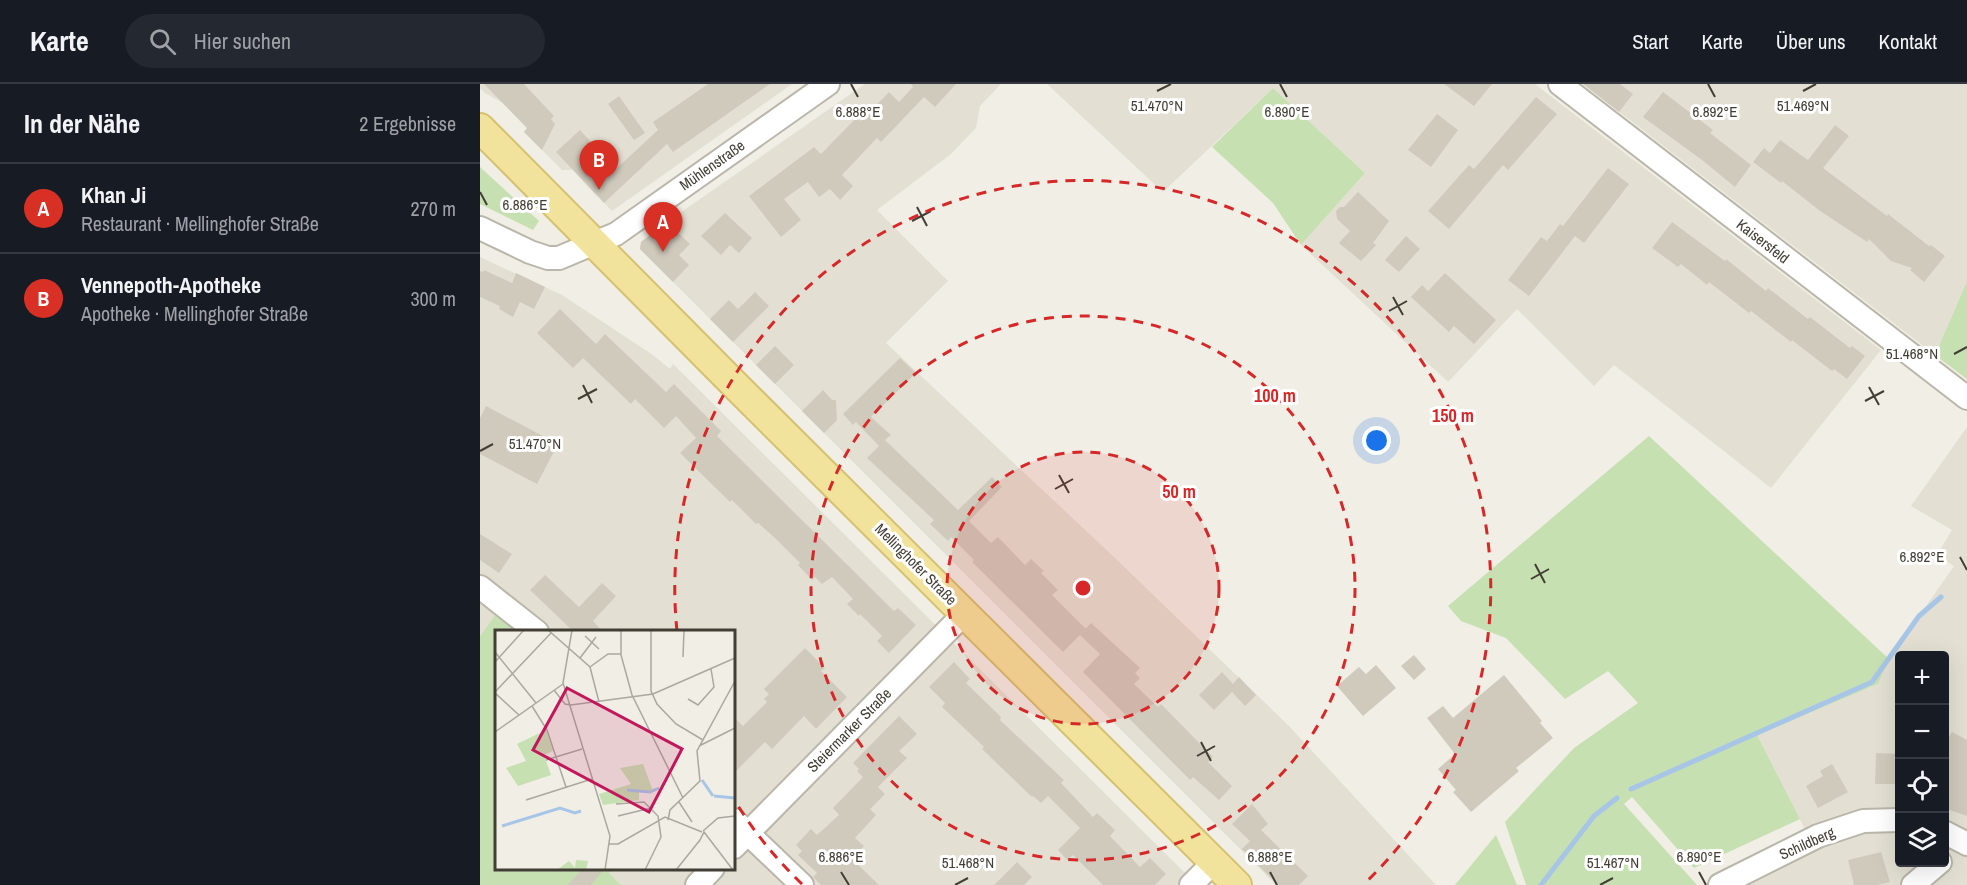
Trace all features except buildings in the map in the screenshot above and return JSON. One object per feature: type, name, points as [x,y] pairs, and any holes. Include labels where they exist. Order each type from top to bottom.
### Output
[{"type":"main road","name":"Mellinghofer Straße","points":[[480,128],[1237,885]]},
{"type":"street","name":"Mühlenstraße","points":[[594,243],[616,234],[828,84]]},
{"type":"street","name":"Kaisersfeld","points":[[1560,84],[1967,398]]},
{"type":"street","points":[[480,228],[530,252],[554,259],[594,243]]},
{"type":"street","points":[[480,587],[534,630]]},
{"type":"street","name":"Steiermarker Straße","points":[[738,834],[964,613]]},
{"type":"street","name":"Schildberg","points":[[1720,885],[1818,836],[1863,821],[1895,820]]},
{"type":"street","points":[[738,834],[801,885]]},
{"type":"street","points":[[1949,852],[1958,840]]},
{"type":"street","points":[[1191,885],[1214,862]]},
{"type":"street","points":[[1913,885],[1934,867]]},
{"type":"street","points":[[697,885],[711,870]]},
{"type":"shaded area","points":[[480,84],[792,84],[612,211],[573,170],[562,170],[524,132],[527,128],[503,103],[485,93],[480,88]]},
{"type":"shaded area","points":[[865,84],[1001,84],[980,106],[976,128],[951,154],[877,210],[948,281],[886,343],[1115,558],[1289,726],[1436,885],[1276,885],[640,249],[641,242],[667,222]]},
{"type":"shaded area","points":[[1047,84],[1535,84],[1881,350],[1771,488],[1614,365],[1594,386],[1517,309],[1448,382],[1301,245],[1365,173],[1273,88],[1163,192]]},
{"type":"shaded area","points":[[1583,84],[1967,84],[1967,281],[1935,355]]},
{"type":"shaded area","points":[[480,257],[562,295],[653,355],[670,369],[673,364],[1197,885],[621,885],[608,873],[611,870],[735,870],[735,630],[552,630],[511,595],[480,636]]},
{"type":"shaded area","points":[[1967,427],[1967,885],[1740,885],[1815,849],[1757,735],[1878,684],[1889,659],[1954,566],[1937,555],[1952,530],[1911,506]]},
{"type":"green space","points":[[1273,88],[1365,173],[1301,245],[1273,203],[1212,147]]},
{"type":"green space","points":[[480,167],[539,221],[533,230],[480,204]]},
{"type":"green space","points":[[1967,281],[1967,379],[1935,355]]},
{"type":"green space","points":[[1649,436],[1889,659],[1878,684],[1757,735],[1800,819],[1694,868],[1632,797],[1624,804],[1697,885],[1526,885],[1505,822],[1574,748],[1638,703],[1608,671],[1565,699],[1506,638],[1461,621],[1448,606]]},
{"type":"green space","points":[[496,614],[518,630],[495,630],[495,870],[611,870],[609,873],[621,885],[480,885],[480,636]]},
{"type":"green space","points":[[1496,835],[1517,885],[1455,885]]},
{"type":"waterway","points":[[1631,789],[1872,682],[1919,616],[1941,597]]},
{"type":"waterway","points":[[1541,885],[1594,816],[1617,798]]},
{"type":"place","name":"Vennepoth-Apotheke","points":[[599,190]]},
{"type":"place","name":"Khan Ji","points":[[663,252]]}]
